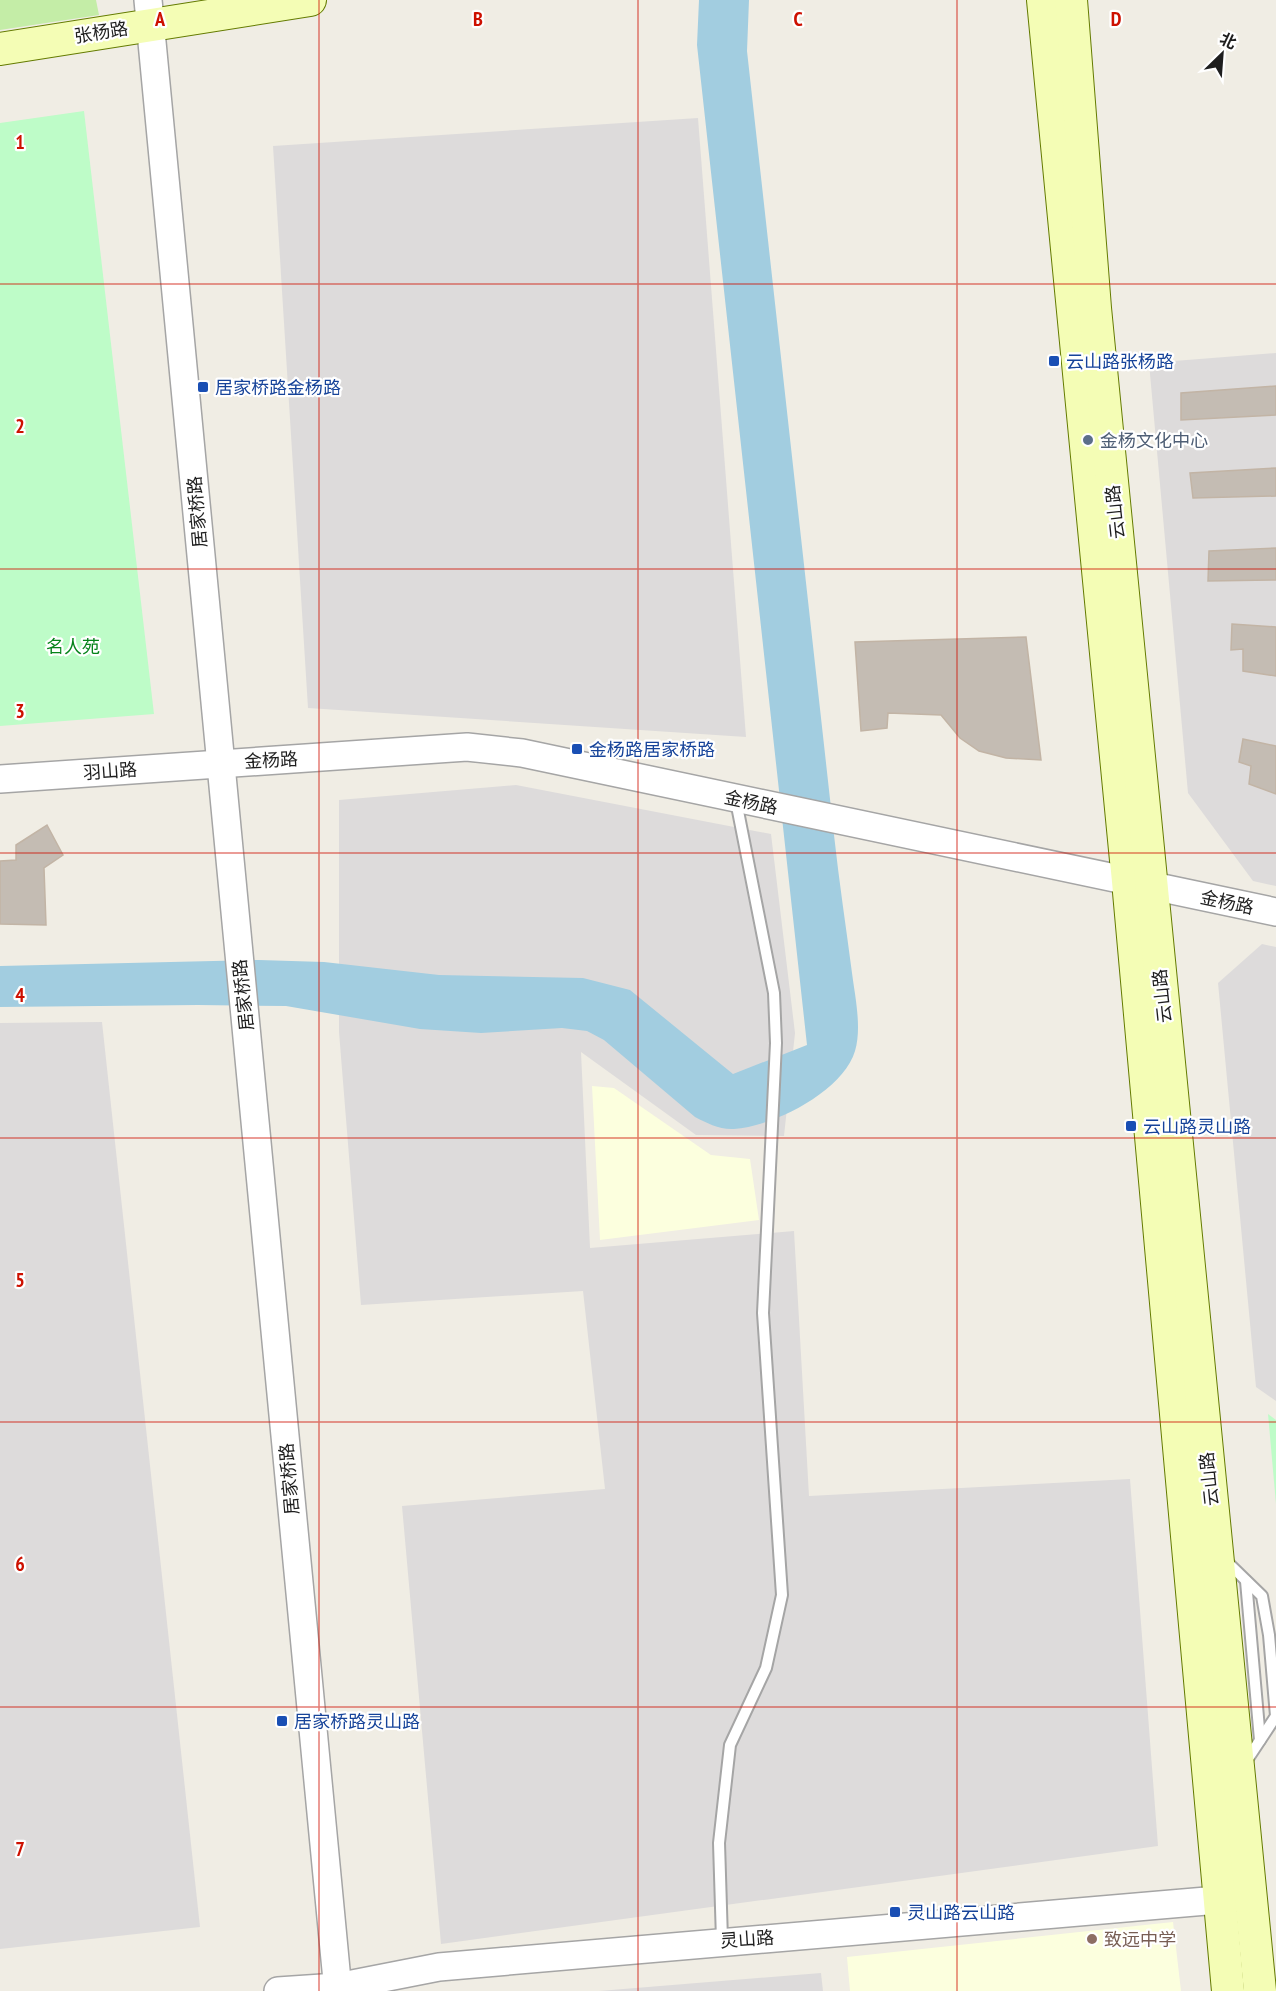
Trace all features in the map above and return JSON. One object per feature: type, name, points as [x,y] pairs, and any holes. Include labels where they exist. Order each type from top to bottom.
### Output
[{"type":"main road","name":"张杨路","points":[[0,49],[150,12],[310,0]]},
{"type":"main road","name":"云山路","points":[[1043,0],[1139,883],[1216,1551],[1260,1991]]},
{"type":"main road","name":"云山路","points":[[1071,0],[1218,1900],[1228,1991]]},
{"type":"street","name":"居家桥路","points":[[150,12],[338,1989]]},
{"type":"street","name":"金杨路","points":[[220,763],[467,747],[522,753],[1276,912]]},
{"type":"street","name":"羽山路","points":[[0,779],[220,763]]},
{"type":"street","name":"灵山路","points":[[278,1991],[338,1989],[440,1966],[722,1940],[837,1934],[1218,1900]]},
{"type":"lane","points":[[722,1940],[719,1843],[730,1744],[765,1668],[782,1594],[763,1313],[769,1146],[776,1042],[774,993],[747,801]]},
{"type":"lane","points":[[1216,1551],[1262,1596],[1272,1670],[1276,1716],[1238,1773]]},
{"type":"lane","points":[[1246,1581],[1260,1740]]},
{"type":"shaded area","points":[[698,118],[746,737],[308,708],[273,146]]},
{"type":"shaded area","points":[[1276,353],[1276,886],[1253,881],[1188,793],[1149,363]]},
{"type":"shaded area","points":[[516,785],[771,834],[795,1033],[784,1136],[696,1135],[581,1052],[590,1248],[794,1231],[809,1496],[1130,1479],[1158,1846],[441,1944],[402,1506],[605,1489],[583,1291],[361,1305],[339,1032],[339,800]]},
{"type":"shaded area","points":[[1262,944],[1276,947],[1276,1401],[1256,1387],[1218,983]]},
{"type":"shaded area","points":[[102,1022],[200,1927],[0,1949],[0,1023]]},
{"type":"shaded area","points":[[592,1086],[614,1088],[711,1155],[750,1159],[759,1220],[600,1240]]},
{"type":"shaded area","name":"致远中学","points":[[1173,1922],[1181,1991],[850,1991],[847,1957]]},
{"type":"shaded area","points":[[821,1973],[823,1991],[599,1991]]},
{"type":"green space","points":[[0,0],[96,0],[99,15],[0,30]]},
{"type":"green space","name":"名人苑","points":[[84,111],[154,714],[0,726],[0,123]]},
{"type":"green space","points":[[1268,1414],[1276,1420],[1276,1504]]},
{"type":"water","points":[[699,0],[749,0],[747,51],[836,852],[857,1012],[857,1042],[848,1066],[837,1080],[822,1092],[787,1114],[750,1126],[729,1129],[714,1126],[695,1117],[604,1040],[587,1031],[562,1028],[481,1033],[420,1029],[286,1006],[0,1007],[0,966],[259,960],[324,962],[439,975],[583,978],[630,990],[733,1074],[807,1045],[697,45]]},
{"type":"building","points":[[1276,386],[1276,415],[1181,420],[1181,393]]},
{"type":"building","points":[[1276,468],[1276,496],[1193,498],[1190,473]]},
{"type":"building","points":[[1276,548],[1276,580],[1208,581],[1209,551]]},
{"type":"building","points":[[1232,624],[1276,627],[1276,676],[1243,671],[1243,649],[1231,650]]},
{"type":"building","points":[[1026,637],[1041,760],[1006,758],[979,751],[960,738],[941,715],[888,713],[887,728],[861,731],[855,642]]},
{"type":"building","points":[[1243,739],[1276,746],[1276,794],[1249,784],[1251,766],[1239,762]]},
{"type":"building","points":[[47,825],[63,855],[44,868],[46,925],[0,924],[0,861],[16,860],[16,845]]},
{"type":"place","name":"云山路张杨路","points":[[1054,361]]},
{"type":"place","name":"居家桥路金杨路","points":[[203,387]]},
{"type":"place","name":"金杨文化中心","points":[[1088,440]]},
{"type":"place","name":"金杨路居家桥路","points":[[577,749]]},
{"type":"place","name":"云山路灵山路","points":[[1131,1126]]},
{"type":"place","name":"居家桥路灵山路","points":[[282,1721]]},
{"type":"place","name":"灵山路云山路","points":[[895,1912]]},
{"type":"place","name":"致远中学","points":[[1092,1939]]}]
